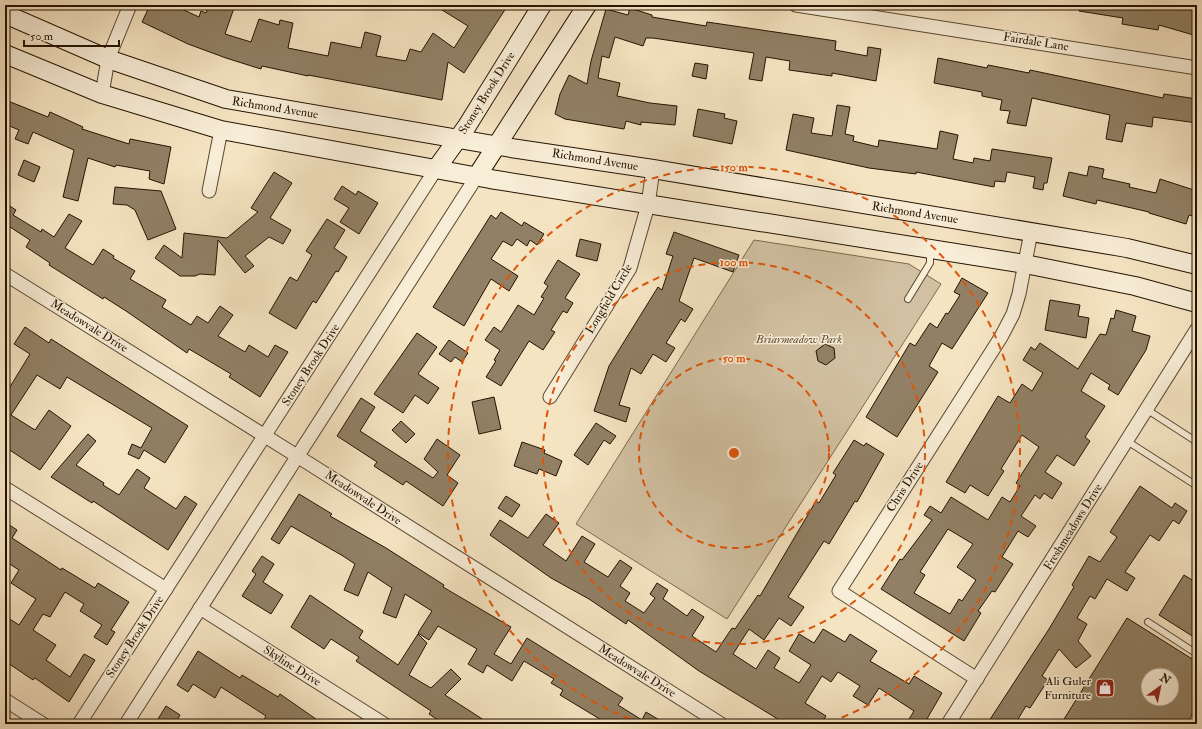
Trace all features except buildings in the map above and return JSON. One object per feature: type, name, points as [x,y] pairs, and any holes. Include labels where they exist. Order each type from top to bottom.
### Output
[{"type":"main road","name":"Stoney Brook Drive","points":[[436,169],[458,138],[542,5]]},
{"type":"main road","points":[[477,176],[587,5]]},
{"type":"main road","name":"Richmond Avenue","points":[[5,14],[108,59],[226,100],[1127,248],[1197,265]]},
{"type":"main road","points":[[5,54],[102,94],[221,130],[436,169],[648,205],[1025,264],[1135,286],[1197,303]]},
{"type":"street","points":[[102,94],[108,59],[130,5]]},
{"type":"street","name":"Fairdale Lane","points":[[796,5],[875,11],[1197,68]]},
{"type":"street","points":[[209,192],[221,130]]},
{"type":"street","name":"Stoney Brook Drive","points":[[79,724],[436,169]]},
{"type":"street","name":"Longfield Circle","points":[[550,397],[630,268],[648,205],[653,169]]},
{"type":"street","points":[[126,724],[477,176]]},
{"type":"street","name":"Chris Drive","points":[[977,679],[839,591],[1001,336],[1013,314],[1019,294],[1031,232]]},
{"type":"street","name":"Meadowvale Drive","points":[[5,274],[298,456],[721,724]]},
{"type":"street","name":"Freshmeadows Drive","points":[[948,724],[1197,329]]},
{"type":"street","points":[[5,488],[166,589]]},
{"type":"street","name":"Skyline Drive","points":[[200,608],[384,724]]},
{"type":"street","points":[[5,700],[43,724]]},
{"type":"lane","points":[[908,299],[930,263],[930,249]]},
{"type":"lane","points":[[1146,409],[1197,442]]},
{"type":"lane","points":[[1127,441],[1197,486]]},
{"type":"lane","points":[[1148,622],[1197,654]]},
{"type":"green space","name":"Briarmeadow Park","points":[[754,240],[909,264],[941,284],[727,619],[576,524]]},
{"type":"place","name":"Ali Guler Furniture","points":[[1105,688]]}]
